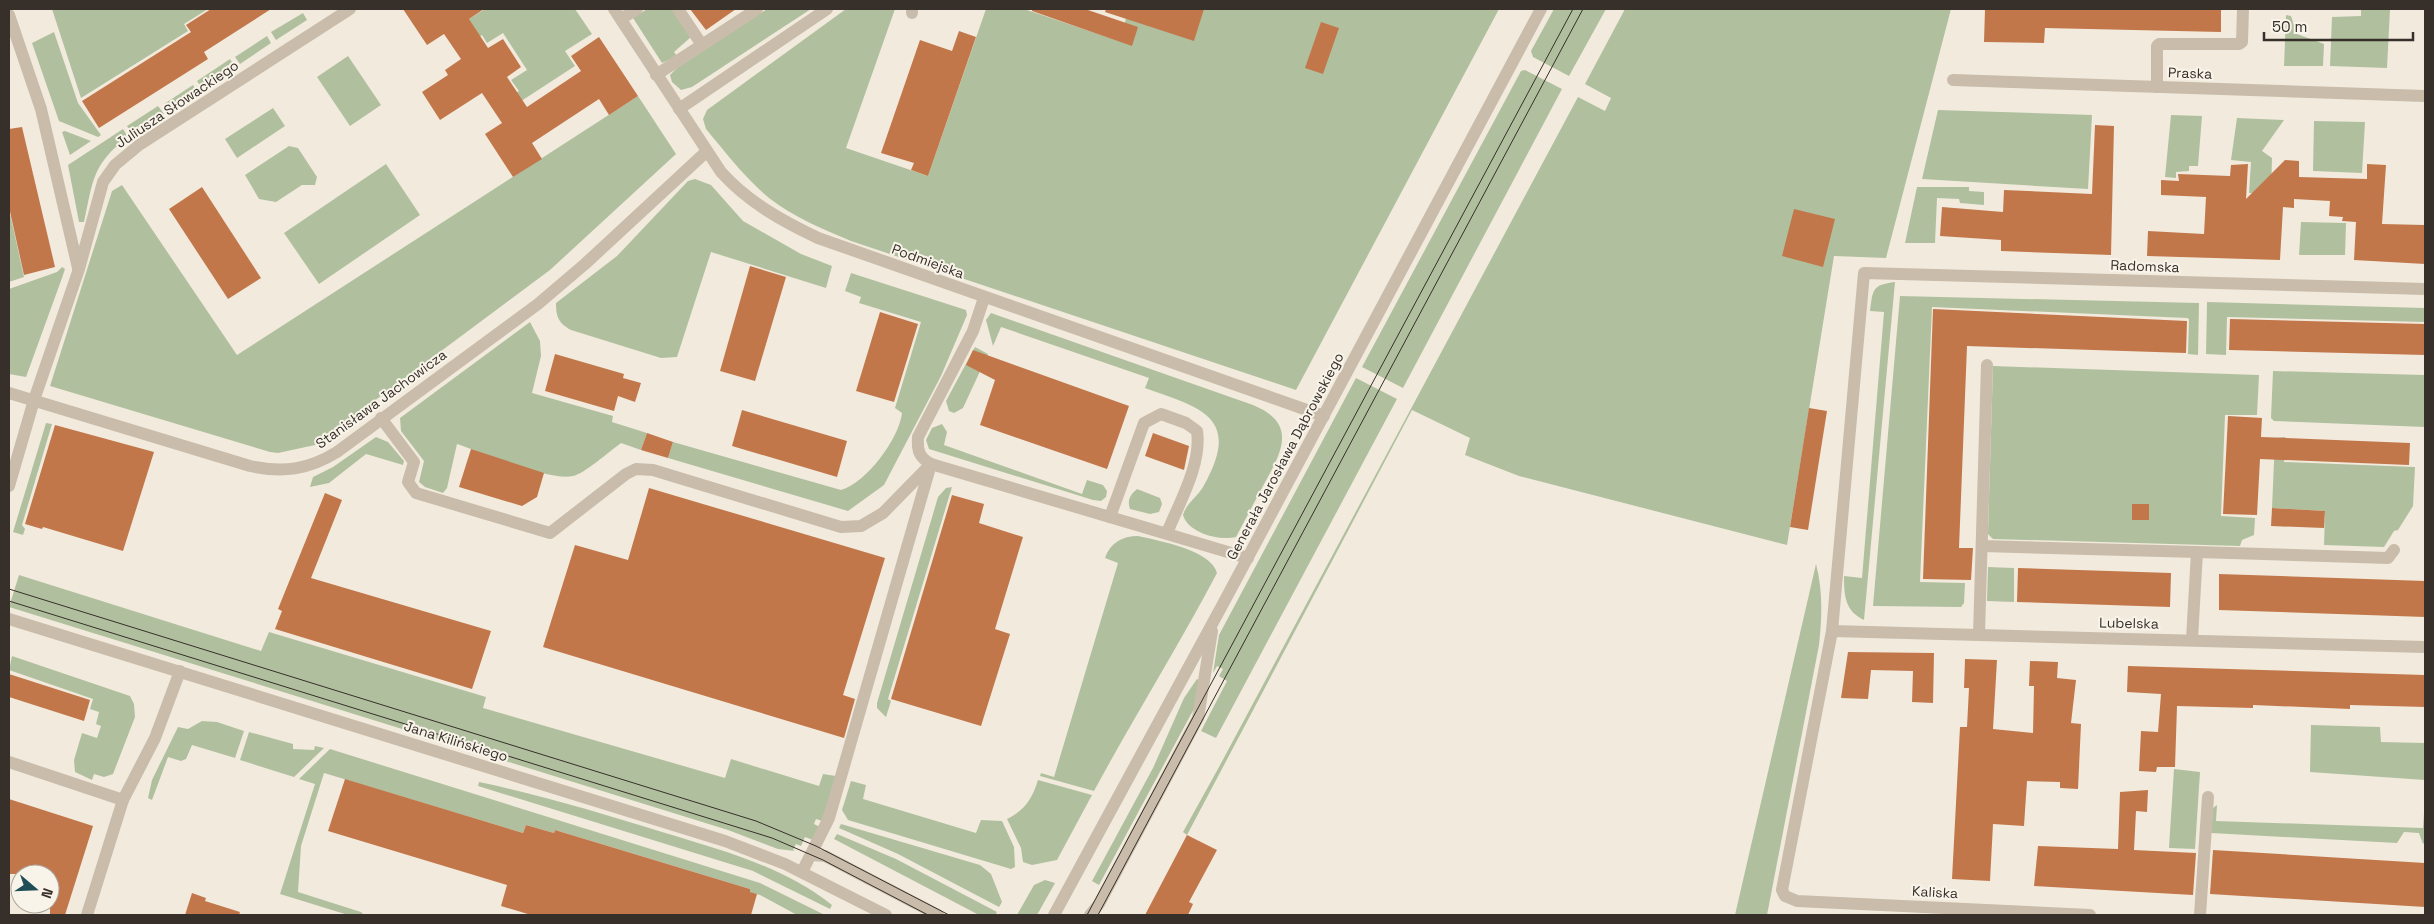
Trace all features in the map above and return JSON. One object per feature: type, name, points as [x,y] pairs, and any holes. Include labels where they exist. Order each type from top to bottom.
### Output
[{"type":"street","name":"Juliusza Słowackiego","points":[[9,486],[34,400],[79,269],[103,182],[115,165],[139,145],[350,9]]},
{"type":"street","points":[[617,14],[636,9]]},
{"type":"street","points":[[678,9],[702,45]]},
{"type":"street","points":[[656,75],[757,9]]},
{"type":"street","points":[[679,109],[827,9]]},
{"type":"street","name":"Generała Jarosława Dąbrowskiego","points":[[1054,915],[1248,558],[1541,9]]},
{"type":"street","points":[[2157,87],[2157,46],[2159,44],[2239,44],[2242,42],[2243,9]]},
{"type":"street","name":"Podmiejska","points":[[617,14],[706,152],[721,172],[740,191],[794,227],[818,238],[984,298],[1324,416]]},
{"type":"street","points":[[9,15],[40,109],[79,269]]},
{"type":"street","name":"Praska","points":[[1953,80],[2425,96]]},
{"type":"street","name":"Stanisława Jachowicza","points":[[9,393],[269,470],[288,471],[304,468],[322,461],[538,304],[706,152]]},
{"type":"street","name":"Radomska","points":[[1832,631],[1864,273],[2425,289]]},
{"type":"street","points":[[984,298],[972,331],[918,437],[917,450],[922,459],[931,464],[1248,558]]},
{"type":"street","points":[[1979,634],[1987,365]]},
{"type":"street","points":[[1110,517],[1144,423],[1160,414],[1186,422],[1197,431],[1199,443],[1190,474],[1167,533]]},
{"type":"street","points":[[381,418],[414,462],[408,482],[416,493],[550,534],[626,474],[636,469],[653,470],[841,527],[861,526],[883,512],[931,464]]},
{"type":"street","points":[[802,872],[825,829],[845,767],[931,464]]},
{"type":"street","points":[[1982,546],[2388,558],[2394,550]]},
{"type":"street","points":[[2192,639],[2197,552]]},
{"type":"street","name":"Jana Kilińskiego","points":[[9,618],[725,841],[768,856],[886,915]]},
{"type":"street","points":[[1090,915],[1099,904],[1201,711],[1213,623]]},
{"type":"street","name":"Lubelska","points":[[1832,631],[2192,639],[2425,647]]},
{"type":"street","name":"Kaliska","points":[[1832,631],[1782,890],[1785,896],[1797,901],[2090,915]]},
{"type":"street","points":[[87,915],[123,800],[155,738],[180,671]]},
{"type":"street","points":[[9,762],[123,800]]},
{"type":"street","points":[[2200,915],[2208,797]]},
{"type":"street","points":[[812,854],[825,856],[938,915]]},
{"type":"green space","points":[[52,9],[208,9],[184,24],[188,31],[81,98]]},
{"type":"green space","points":[[485,9],[575,9],[592,34],[565,51],[575,66],[512,107],[506,99],[519,91],[511,80],[527,70],[503,33],[487,43],[482,35],[470,43],[458,26]]},
{"type":"green space","points":[[647,9],[672,9],[691,37],[674,52],[677,56],[662,63],[633,18]]},
{"type":"green space","points":[[767,9],[811,9],[692,87],[681,90],[672,82],[670,75],[677,68]]},
{"type":"green space","points":[[846,9],[895,9],[846,148],[928,176],[986,9],[1024,9],[1119,41],[1129,9],[1499,9],[1296,390],[851,241],[798,217],[769,198],[728,156],[706,129],[703,119],[707,110]]},
{"type":"green space","points":[[1554,9],[1606,9],[1569,76],[1533,57],[1531,51]]},
{"type":"green space","points":[[1625,9],[1951,9],[1886,258],[1834,256],[1787,545],[1519,476],[1465,455],[1470,438],[1412,410],[1187,835],[1183,832],[1578,97],[1605,111],[1611,98],[1585,84]]},
{"type":"green space","points":[[2361,9],[2390,10],[2387,68],[2330,66],[2332,17],[2361,16]]},
{"type":"green space","points":[[303,13],[307,20],[276,40],[271,32]]},
{"type":"green space","points":[[2286,15],[2291,16],[2297,34],[2324,44],[2323,66],[2284,66]]},
{"type":"green space","points":[[54,32],[78,103],[101,135],[98,137],[59,121],[32,43]]},
{"type":"green space","points":[[267,36],[271,43],[240,64],[235,57]]},
{"type":"green space","points":[[348,56],[381,105],[350,126],[317,77]]},
{"type":"green space","points":[[230,59],[235,67],[202,88],[197,81]]},
{"type":"green space","points":[[1525,70],[1562,89],[1403,388],[1362,367],[1521,71]]},
{"type":"green space","points":[[193,85],[197,92],[169,111],[164,104]]},
{"type":"green space","points":[[638,96],[676,154],[550,270],[315,445],[278,453],[270,452],[50,386],[112,191],[122,185],[237,355]]},
{"type":"green space","points":[[158,106],[164,114],[132,134],[127,126]]},
{"type":"green space","points":[[273,108],[285,126],[237,158],[225,139]]},
{"type":"green space","points":[[1938,110],[2092,115],[2088,189],[1922,179]]},
{"type":"green space","points":[[2171,115],[2202,116],[2198,166],[2189,166],[2189,171],[2176,172],[2176,178],[2165,177]]},
{"type":"green space","points":[[2237,118],[2284,120],[2262,151],[2272,158],[2271,193],[2249,193],[2251,162],[2231,160]]},
{"type":"green space","points":[[2314,121],[2365,122],[2362,173],[2313,171]]},
{"type":"green space","points":[[123,129],[128,137],[107,156],[101,165],[92,184],[84,222],[79,222],[68,165]]},
{"type":"green space","points":[[65,131],[91,141],[70,155],[62,132]]},
{"type":"green space","points":[[289,146],[298,148],[317,177],[315,185],[302,185],[276,202],[259,199],[245,175]]},
{"type":"green space","points":[[386,164],[420,215],[319,284],[284,233]]},
{"type":"green space","points":[[695,179],[711,185],[743,221],[801,254],[832,266],[826,288],[711,252],[677,357],[661,358],[571,330],[563,325],[557,315],[556,303],[617,256],[688,181]]},
{"type":"green space","points":[[1917,187],[1969,187],[1969,191],[1984,192],[1984,205],[1960,203],[1959,199],[1937,198],[1935,243],[1905,243]]},
{"type":"green space","points":[[9,209],[24,277],[9,282]]},
{"type":"green space","points":[[2301,222],[2346,223],[2345,255],[2299,255]]},
{"type":"green space","points":[[62,267],[65,269],[26,377],[9,374],[9,289],[57,272]]},
{"type":"green space","points":[[851,273],[966,310],[967,315],[941,376],[884,485],[848,511],[668,458],[673,442],[841,490],[861,479],[880,459],[900,423],[902,413],[895,408],[921,322],[859,303],[861,297],[845,291]]},
{"type":"green space","points":[[1895,282],[1864,620],[1849,607],[1844,590],[1844,576],[1862,578],[1884,312],[1870,311],[1872,298],[1875,289]]},
{"type":"green space","points":[[1900,296],[2199,303],[2198,355],[2188,354],[2189,319],[2187,318],[1932,307],[1920,582],[1965,583],[1964,603],[1961,607],[1873,606]]},
{"type":"green space","points":[[2207,302],[2425,308],[2425,322],[2227,317],[2226,355],[2206,354]]},
{"type":"green space","points":[[991,313],[1253,405],[1276,421],[1281,430],[1280,451],[1270,474],[1236,537],[1213,537],[1197,531],[1191,527],[1183,515],[1203,487],[1214,463],[1219,445],[1217,430],[1210,419],[1199,410],[1183,402],[1145,388],[1149,378],[1001,327],[993,346],[986,320]]},
{"type":"green space","points":[[530,322],[540,341],[541,356],[532,393],[613,416],[612,422],[647,433],[641,450],[621,443],[584,471],[573,476],[563,477],[533,471],[457,444],[447,488],[443,493],[425,487],[419,482],[424,461],[401,431],[400,418]]},
{"type":"green space","points":[[975,347],[988,354],[963,408],[954,413],[949,411],[946,401]]},
{"type":"green space","points":[[1993,366],[2259,375],[2257,415],[2225,415],[2221,516],[2255,518],[2254,535],[2242,540],[2240,546],[1993,539],[1988,534]]},
{"type":"green space","points":[[2273,371],[2425,375],[2425,427],[2274,421],[2271,418]]},
{"type":"green space","points":[[1356,378],[1397,399],[1216,738],[1201,731],[1227,681],[1219,676],[1223,669],[1217,666],[1213,673],[1219,635]]},
{"type":"green space","points":[[46,423],[52,424],[22,525],[25,529],[23,535],[13,532]]},
{"type":"green space","points":[[942,424],[947,432],[944,445],[1082,494],[1087,480],[1103,485],[1107,491],[1106,497],[1101,501],[1093,500],[929,449],[926,440],[932,428]]},
{"type":"green space","points":[[376,437],[388,442],[404,461],[403,465],[366,454],[329,483],[310,487],[313,477],[333,467]]},
{"type":"green space","points":[[2285,437],[2284,462],[2415,467],[2413,506],[2398,530],[2394,531],[2384,547],[2324,545],[2325,511],[2272,508],[2275,438]]},
{"type":"green space","points":[[952,487],[888,699],[891,701],[886,717],[877,708],[877,703],[938,497],[946,488]]},
{"type":"green space","points":[[1137,489],[1160,498],[1162,504],[1159,512],[1150,514],[1130,509],[1130,498]]},
{"type":"green space","points":[[1138,536],[1171,544],[1195,553],[1213,565],[1217,573],[1094,791],[1040,776],[1041,773],[1054,777],[1118,563],[1105,558],[1107,553],[1117,541],[1127,537]]},
{"type":"green space","points":[[1816,564],[1821,604],[1819,645],[1767,915],[1735,915]]},
{"type":"green space","points":[[1988,567],[2014,568],[2014,602],[1987,601]]},
{"type":"green space","points":[[19,575],[261,651],[269,632],[486,697],[483,708],[725,778],[731,759],[819,786],[823,774],[836,776],[822,821],[816,819],[814,824],[820,827],[813,840],[805,837],[801,846],[796,844],[793,850],[795,851],[778,849],[728,830],[9,607]]},
{"type":"green space","points":[[12,656],[130,696],[134,704],[135,717],[113,774],[104,777],[94,774],[92,780],[75,772],[74,760],[82,733],[97,738],[101,726],[96,724],[99,712],[90,709],[93,699],[9,670]]},
{"type":"green space","points":[[1197,679],[1199,680],[1196,705],[1099,885],[1092,881],[1153,768],[1184,698]]},
{"type":"green space","points":[[202,721],[217,722],[244,731],[235,758],[192,745],[186,759],[181,761],[168,757],[152,800],[148,798],[152,780],[178,727],[188,729]]},
{"type":"green space","points":[[2311,725],[2380,727],[2381,742],[2425,743],[2425,780],[2310,772]]},
{"type":"green space","points":[[249,732],[293,744],[293,749],[314,750],[315,746],[324,748],[294,777],[240,760]]},
{"type":"green space","points":[[330,749],[760,883],[825,915],[797,915],[760,895],[749,892],[750,889],[555,830],[554,833],[526,825],[523,833],[324,773],[301,846],[298,892],[361,912],[364,915],[348,915],[280,894],[315,784],[299,779]]},
{"type":"green space","points":[[2174,769],[2200,772],[2195,849],[2169,848]]},
{"type":"green space","points":[[1038,780],[1092,795],[1057,860],[1032,865],[1023,862],[1021,848],[1007,819],[1019,812],[1027,803]]},
{"type":"green space","points":[[851,781],[866,785],[863,799],[976,833],[981,820],[1002,821],[1014,847],[1015,867],[1011,869],[848,820],[842,810]]},
{"type":"green space","points":[[479,782],[571,805],[729,853],[793,880],[813,891],[832,905],[830,909],[753,871],[478,786]]},
{"type":"green space","points":[[2217,805],[2216,821],[2423,828],[2424,813],[2425,842],[2423,844],[2419,833],[2404,832],[2397,843],[2211,833],[2213,808]]},
{"type":"green space","points":[[841,824],[980,865],[991,874],[1002,902],[999,907],[898,854],[839,828]]},
{"type":"green space","points":[[837,834],[896,859],[997,912],[995,915],[979,915],[834,839]]},
{"type":"green space","points":[[1045,880],[1055,883],[1037,915],[1017,915],[1034,885]]},
{"type":"building","points":[[211,9],[271,9],[204,52],[208,59],[99,128],[82,101],[191,32],[186,25]]},
{"type":"building","points":[[403,9],[484,9],[469,19],[488,48],[503,39],[521,67],[507,77],[527,107],[581,71],[571,56],[599,37],[638,96],[609,115],[599,99],[532,143],[542,159],[513,177],[485,134],[502,123],[482,93],[440,120],[422,92],[448,75],[445,70],[461,59],[444,34],[427,45]]},
{"type":"building","points":[[690,9],[736,9],[706,30]]},
{"type":"building","points":[[1032,9],[1085,9],[1138,27],[1132,46],[1032,11]]},
{"type":"building","points":[[1106,9],[1204,9],[1194,41],[1105,12]]},
{"type":"building","points":[[1985,9],[2221,9],[2221,32],[2045,28],[2044,43],[1984,42]]},
{"type":"building","points":[[1321,22],[1339,28],[1323,74],[1305,68]]},
{"type":"building","points":[[959,31],[976,37],[928,176],[911,170],[914,163],[881,153],[920,40],[952,51]]},
{"type":"building","points":[[2095,125],[2114,126],[2111,255],[2001,251],[2001,240],[1940,236],[1942,207],[2003,212],[2004,190],[2092,194]]},
{"type":"building","points":[[22,127],[55,267],[24,275],[9,207],[9,129]]},
{"type":"building","points":[[2285,160],[2299,161],[2299,177],[2367,179],[2367,164],[2386,165],[2382,224],[2425,225],[2425,264],[2354,260],[2356,222],[2342,221],[2343,217],[2329,216],[2330,201],[2294,199],[2294,208],[2283,207],[2280,260],[2147,256],[2148,231],[2204,234],[2206,197],[2161,195],[2161,180],[2179,181],[2178,174],[2230,176],[2231,165],[2248,164],[2246,199]]},
{"type":"building","points":[[202,187],[261,278],[228,299],[169,209]]},
{"type":"building","points":[[1794,209],[1835,219],[1823,267],[1782,256]]},
{"type":"building","points":[[750,266],[786,277],[755,381],[720,371]]},
{"type":"building","points":[[1933,309],[2187,321],[2186,353],[1967,346],[1959,548],[1973,548],[1971,580],[1923,579]]},
{"type":"building","points":[[880,312],[918,324],[894,402],[856,391]]},
{"type":"building","points":[[2230,319],[2425,324],[2425,355],[2229,350]]},
{"type":"building","points":[[973,350],[1129,406],[1107,469],[980,425],[995,380],[966,365]]},
{"type":"building","points":[[555,354],[624,374],[623,378],[641,383],[635,402],[618,396],[614,411],[545,391]]},
{"type":"building","points":[[1809,408],[1827,411],[1808,530],[1790,527]]},
{"type":"building","points":[[742,410],[847,441],[837,477],[732,446]]},
{"type":"building","points":[[2228,416],[2262,418],[2261,437],[2410,443],[2409,465],[2260,459],[2257,515],[2223,514]]},
{"type":"building","points":[[55,425],[154,452],[123,551],[43,527],[42,529],[25,524]]},
{"type":"building","points":[[647,433],[673,442],[668,458],[641,450]]},
{"type":"building","points":[[1153,433],[1189,446],[1184,470],[1145,456]]},
{"type":"building","points":[[471,449],[544,473],[537,497],[522,506],[459,487]]},
{"type":"building","points":[[649,488],[885,558],[843,695],[855,699],[844,738],[543,647],[575,545],[628,560]]},
{"type":"building","points":[[325,493],[342,500],[311,578],[491,631],[472,689],[275,629],[282,611],[278,609]]},
{"type":"building","points":[[952,495],[984,504],[979,523],[1023,537],[995,629],[1010,634],[981,726],[891,699]]},
{"type":"building","points":[[2132,504],[2149,504],[2149,520],[2132,520]]},
{"type":"building","points":[[2272,508],[2325,511],[2324,528],[2271,526]]},
{"type":"building","points":[[2018,568],[2171,573],[2170,607],[2017,602]]},
{"type":"building","points":[[2219,574],[2425,581],[2425,617],[2219,610]]},
{"type":"building","points":[[1848,652],[1934,653],[1933,703],[1912,702],[1913,671],[1871,670],[1868,699],[1841,698]]},
{"type":"building","points":[[1965,659],[1997,660],[1993,729],[2033,733],[2034,686],[2029,686],[2030,661],[2058,662],[2057,678],[2076,680],[2071,723],[2081,724],[2078,789],[2060,788],[2060,782],[2027,781],[2024,826],[1993,824],[1990,881],[1952,879],[1960,727],[1967,727],[1969,688],[1964,688]]},
{"type":"building","points":[[2128,666],[2425,675],[2425,707],[2350,705],[2350,709],[2253,705],[2253,708],[2177,706],[2175,767],[2157,767],[2156,772],[2139,771],[2141,731],[2158,732],[2161,694],[2127,692]]},
{"type":"building","points":[[9,674],[90,700],[84,721],[9,697]]},
{"type":"building","points":[[345,779],[523,833],[526,825],[554,833],[555,830],[750,889],[750,892],[757,894],[751,915],[531,915],[501,906],[507,885],[328,831]]},
{"type":"building","points":[[2148,790],[2147,812],[2136,811],[2134,850],[2196,853],[2193,895],[2034,886],[2038,846],[2118,849],[2120,792]]},
{"type":"building","points":[[9,799],[93,826],[65,915],[50,915],[60,914],[60,864],[10,864],[9,874]]},
{"type":"building","points":[[1187,835],[1217,850],[1189,902],[1193,904],[1188,915],[1145,915]]},
{"type":"building","points":[[2213,850],[2425,863],[2425,907],[2210,894]]},
{"type":"building","points":[[192,893],[206,898],[205,901],[240,912],[239,915],[185,915]]},
{"type":"tram line","points":[[1087,915],[1573,9]]},
{"type":"tram line","points":[[1098,915],[1583,9]]},
{"type":"tram line","points":[[9,589],[756,821],[816,846],[949,915]]},
{"type":"tram line","points":[[9,601],[772,838],[823,860],[928,915]]}]
